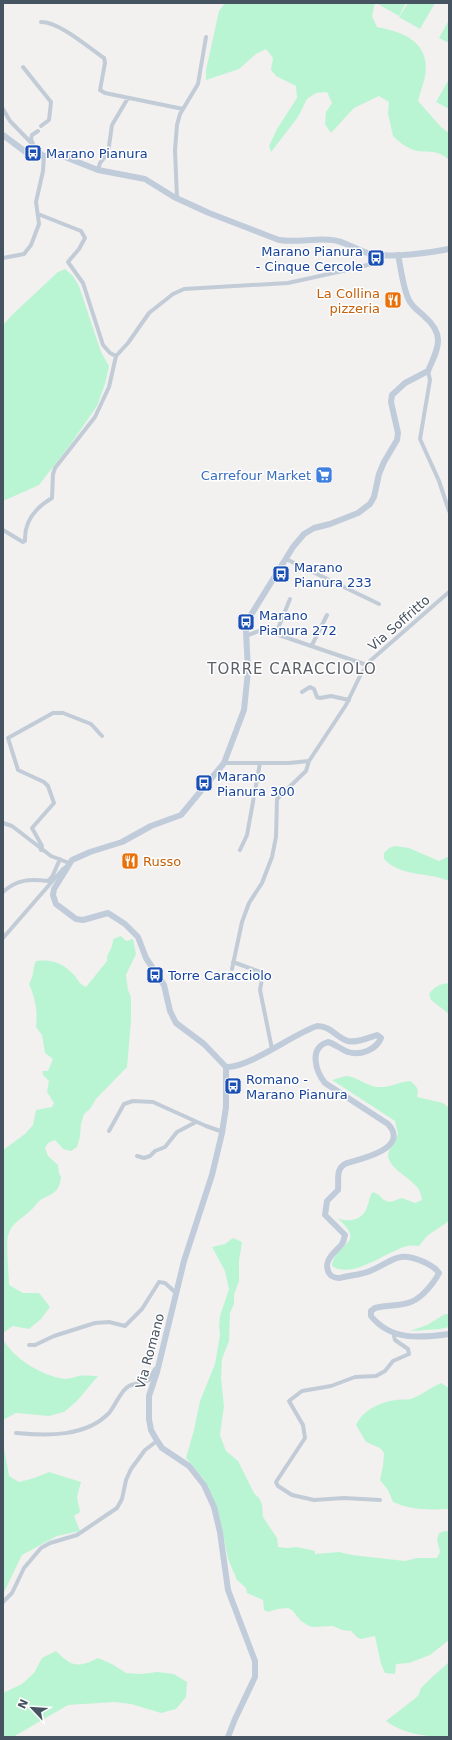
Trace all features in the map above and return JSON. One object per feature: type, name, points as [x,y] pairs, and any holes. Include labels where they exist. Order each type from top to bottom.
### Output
[{"type":"street","points":[[41,22],[48,22],[57,26],[104,58],[105,63],[100,90],[128,98],[183,110]]},
{"type":"street","points":[[176,198],[177,125],[183,110],[198,84],[206,38]]},
{"type":"street","points":[[23,67],[50,102],[49,120],[41,126]]},
{"type":"street","points":[[98,170],[100,163],[108,153],[112,125],[128,98]]},
{"type":"street","points":[[3,109],[10,121],[44,156],[43,171],[36,202],[39,224],[28,250],[24,254],[3,258]]},
{"type":"street","points":[[34,146],[31,140],[32,135],[38,131]]},
{"type":"street","points":[[3,134],[27,153],[36,157],[64,157],[98,170],[145,180],[176,198],[223,219],[279,240],[290,242],[331,240],[342,242],[372,254],[384,256],[449,249]]},
{"type":"street","points":[[38,214],[81,231],[85,238],[79,249],[68,262],[82,282],[103,345],[110,353],[116,356]]},
{"type":"street","points":[[398,255],[408,299],[415,308],[432,323],[437,331],[438,345],[428,371],[430,380],[420,439],[439,481],[449,511]]},
{"type":"street","points":[[3,530],[23,542],[26,541],[25,534],[31,515],[41,504],[52,498],[53,474],[55,468],[95,417],[109,387],[116,356],[128,343],[149,313],[173,294],[184,289],[288,283],[371,264],[384,256]]},
{"type":"street","points":[[3,938],[68,864],[80,856],[122,842],[151,826],[181,815],[224,763],[244,710],[248,684],[246,627],[250,618],[293,547],[310,530],[358,513],[370,504],[374,497],[379,474],[384,462],[398,440],[398,433],[391,402],[392,395],[405,383],[428,371]]},
{"type":"street","points":[[286,559],[379,604]]},
{"type":"street","name":"Via Soffritto","points":[[232,969],[242,922],[249,903],[262,883],[272,857],[276,837],[277,799],[306,771],[310,761],[349,700],[370,661],[449,592]]},
{"type":"street","points":[[270,632],[277,631],[290,599]]},
{"type":"street","points":[[312,645],[327,615]]},
{"type":"street","points":[[246,636],[261,630],[270,632],[312,645],[333,654],[367,665]]},
{"type":"street","points":[[302,692],[310,687],[314,689],[317,697],[320,698],[331,696],[349,700]]},
{"type":"street","points":[[41,850],[42,846],[32,828],[54,803],[48,786],[44,782],[18,770],[8,738],[53,713],[63,713],[91,724],[102,736]]},
{"type":"street","points":[[224,763],[289,763],[310,761]]},
{"type":"street","points":[[240,850],[247,835],[260,763]]},
{"type":"street","points":[[3,823],[12,826],[41,850],[51,856],[60,858],[68,864]]},
{"type":"street","points":[[3,892],[11,884],[32,880],[48,881],[52,877],[60,858]]},
{"type":"street","points":[[68,864],[54,889],[53,895],[56,904],[76,919],[83,920],[103,913],[108,913],[131,930],[138,937],[146,958],[164,985],[170,1011],[176,1023],[204,1044],[226,1067],[246,1063],[317,1026],[330,1028],[348,1041],[355,1041],[377,1035],[381,1038],[379,1043],[369,1050],[358,1053],[349,1053],[333,1044],[324,1043],[319,1049],[315,1061],[318,1074],[325,1083],[388,1124],[392,1129],[393,1136],[392,1141],[381,1152],[342,1165],[338,1170],[338,1190],[327,1201],[325,1215],[345,1235],[343,1243],[330,1256],[327,1267],[328,1272],[336,1278],[340,1278],[368,1272],[395,1258],[406,1256],[430,1265],[439,1273],[431,1287],[417,1300],[410,1304],[375,1308],[371,1311],[371,1316],[374,1320],[396,1334],[416,1338],[449,1334]]},
{"type":"street","points":[[233,962],[262,973],[260,990],[272,1049]]},
{"type":"street","name":"Via Romano","points":[[226,1067],[226,1095],[222,1132],[212,1175],[184,1261],[157,1372],[149,1396],[149,1419],[151,1430],[162,1448],[189,1466],[204,1486],[214,1507],[220,1532],[228,1590],[248,1638],[255,1661],[255,1677],[234,1719],[228,1737]]},
{"type":"street","points":[[109,1131],[124,1104],[133,1101],[153,1102],[222,1132]]},
{"type":"street","points":[[138,1156],[144,1158],[150,1156],[155,1151],[164,1147],[177,1132],[197,1122]]},
{"type":"street","points":[[30,1345],[35,1345],[54,1336],[95,1323],[109,1322],[125,1326],[142,1309],[160,1282],[165,1283],[176,1293]]},
{"type":"street","points":[[380,1500],[344,1498],[314,1500],[292,1495],[278,1486],[276,1482],[305,1438],[303,1425],[289,1401],[291,1398],[302,1391],[335,1385],[355,1377],[367,1378],[382,1373],[392,1361],[409,1354],[408,1349],[395,1340],[394,1336],[396,1334]]},
{"type":"street","points":[[16,1433],[50,1435],[63,1434],[95,1422],[110,1411],[129,1386],[149,1380],[159,1362]]},
{"type":"street","points":[[3,1602],[12,1593],[24,1568],[41,1548],[50,1543],[77,1535],[117,1508],[122,1499],[126,1480],[131,1469],[145,1450],[157,1441]]},
{"type":"green space","points":[[225,3],[375,3],[372,16],[377,27],[406,36],[414,41],[424,56],[426,65],[425,77],[418,101],[441,127],[449,133],[449,160],[435,152],[416,151],[397,140],[393,136],[388,114],[389,102],[379,96],[354,108],[331,133],[325,124],[326,112],[332,103],[327,92],[316,93],[307,99],[298,117],[271,152],[269,146],[277,129],[297,98],[296,86],[276,76],[271,70],[273,58],[266,49],[256,54],[239,69],[206,80],[206,70],[219,11]]},
{"type":"green space","points":[[406,3],[399,16],[378,4]]},
{"type":"green space","points":[[408,3],[435,3],[420,29],[399,17]]},
{"type":"green space","points":[[449,20],[449,43],[439,38]]},
{"type":"green space","points":[[449,79],[449,109],[436,102]]},
{"type":"green space","points":[[65,269],[73,276],[79,286],[101,352],[109,366],[105,384],[97,406],[70,445],[39,485],[3,501],[3,325],[58,272]]},
{"type":"green space","points":[[395,846],[409,848],[439,861],[449,856],[449,881],[433,876],[398,869],[391,865],[384,859],[384,853],[389,848]]},
{"type":"green space","points":[[121,936],[126,941],[133,939],[136,954],[126,975],[128,990],[131,997],[131,1021],[127,1067],[96,1099],[90,1109],[84,1114],[77,1147],[71,1151],[63,1149],[55,1140],[48,1143],[45,1148],[48,1156],[58,1165],[61,1177],[60,1183],[56,1191],[38,1202],[13,1226],[8,1237],[7,1250],[9,1285],[23,1293],[39,1293],[50,1307],[41,1319],[29,1329],[13,1326],[3,1333],[3,1150],[25,1134],[33,1125],[36,1110],[52,1107],[54,1103],[47,1092],[49,1081],[43,1075],[42,1071],[48,1071],[53,1059],[45,1053],[42,1035],[36,1027],[36,1005],[29,984],[36,961],[53,961],[66,968],[80,983],[86,987],[107,961],[113,939]]},
{"type":"green space","points":[[449,983],[449,1014],[431,1000],[429,994],[438,986]]},
{"type":"green space","points":[[346,1076],[376,1087],[386,1087],[410,1081],[417,1088],[417,1097],[443,1103],[449,1108],[449,1221],[427,1236],[419,1246],[407,1246],[360,1267],[340,1269],[332,1266],[334,1258],[350,1239],[350,1234],[346,1227],[337,1218],[351,1220],[359,1218],[365,1211],[370,1196],[373,1192],[384,1200],[390,1202],[402,1198],[415,1203],[422,1200],[420,1193],[413,1182],[393,1166],[388,1156],[398,1134],[395,1121],[332,1080]]},
{"type":"green space","points":[[233,1238],[242,1242],[239,1261],[239,1281],[234,1295],[234,1304],[230,1313],[229,1341],[222,1359],[221,1378],[224,1406],[220,1435],[226,1451],[238,1461],[254,1493],[259,1498],[262,1504],[263,1517],[277,1538],[278,1547],[297,1547],[315,1551],[315,1554],[339,1552],[352,1555],[405,1561],[417,1558],[437,1558],[440,1552],[437,1540],[439,1533],[449,1531],[449,1640],[430,1655],[409,1663],[396,1664],[395,1674],[385,1673],[381,1664],[375,1636],[361,1639],[351,1631],[342,1630],[333,1626],[309,1626],[301,1621],[292,1610],[288,1608],[268,1612],[264,1610],[263,1600],[247,1593],[246,1588],[237,1580],[228,1559],[222,1528],[204,1480],[186,1458],[200,1401],[215,1364],[220,1335],[220,1316],[229,1289],[225,1271],[212,1247],[225,1244]]},
{"type":"green space","points":[[445,1314],[449,1314],[449,1327],[410,1331],[427,1325]]},
{"type":"green space","points":[[3,1339],[21,1359],[37,1370],[46,1374],[64,1379],[81,1376],[98,1376],[77,1401],[64,1412],[49,1416],[16,1413],[3,1420]]},
{"type":"green space","points":[[441,1383],[449,1388],[449,1509],[420,1509],[400,1505],[393,1502],[388,1490],[380,1480],[384,1453],[380,1448],[366,1442],[356,1425],[363,1415],[378,1405],[390,1401],[411,1399]]},
{"type":"green space","points":[[3,1442],[9,1476],[19,1482],[49,1472],[81,1482],[77,1497],[80,1512],[74,1516],[80,1531],[57,1536],[22,1555],[3,1594]]},
{"type":"green space","points":[[56,1651],[66,1660],[76,1664],[85,1663],[98,1658],[112,1664],[126,1673],[142,1674],[157,1672],[174,1674],[187,1682],[186,1697],[176,1709],[161,1713],[131,1704],[115,1702],[68,1705],[13,1737],[3,1737],[3,1693],[22,1684],[34,1673],[42,1658]]},
{"type":"green space","points":[[449,1662],[449,1737],[408,1732],[386,1721],[418,1696],[421,1688]]},
{"type":"place","name":"Marano Pianura","points":[[33,153]]},
{"type":"place","name":"Marano Pianura - Cinque Cercole","points":[[376,258]]},
{"type":"place","name":"La Collina pizzeria","points":[[393,300]]},
{"type":"place","name":"Carrefour Market","points":[[324,475]]},
{"type":"place","name":"Marano Pianura 233","points":[[281,574]]},
{"type":"place","name":"Marano Pianura 272","points":[[246,622]]},
{"type":"place","name":"Marano Pianura 300","points":[[204,783]]},
{"type":"place","name":"Russo","points":[[130,861]]},
{"type":"place","name":"Torre Caracciolo","points":[[155,975]]},
{"type":"place","name":"Romano - Marano Pianura","points":[[233,1086]]},
{"type":"district","name":"TORRE CARACCIOLO","points":[[292,669]]}]
